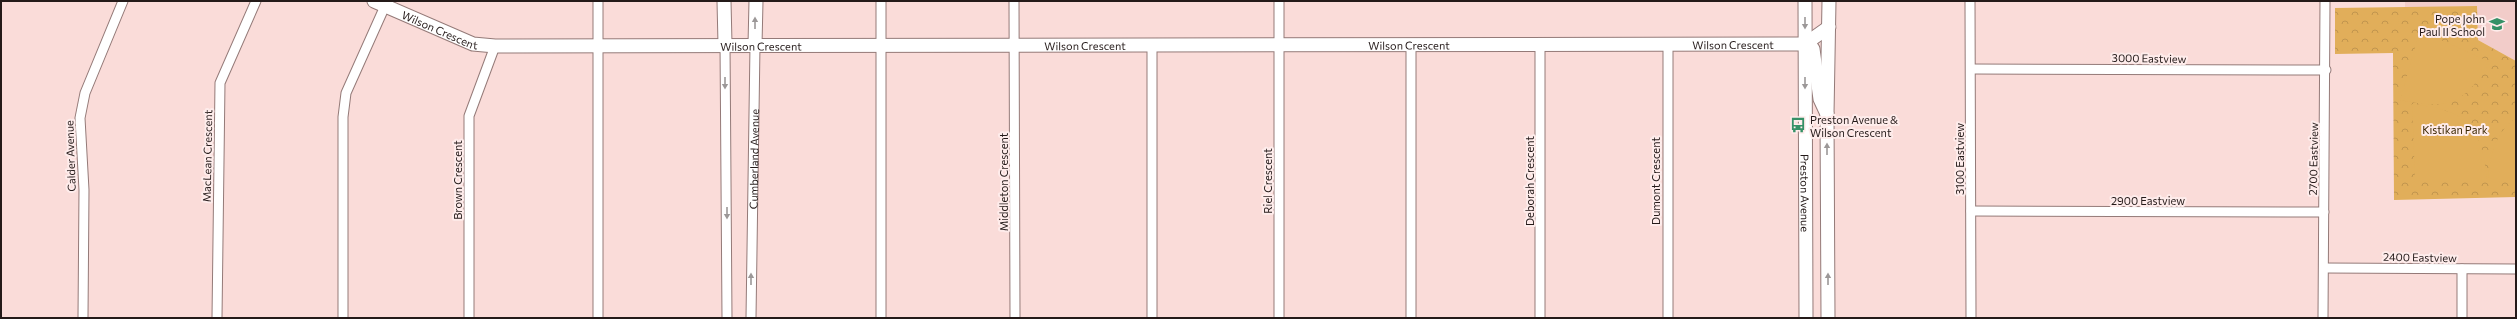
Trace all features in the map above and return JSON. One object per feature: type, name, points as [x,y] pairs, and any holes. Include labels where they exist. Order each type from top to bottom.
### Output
[{"type":"street","name":"Calder Avenue","points":[[83,318],[84,190],[80,118],[85,93],[124,1]]},
{"type":"street","name":"MacLean Crescent","points":[[217,318],[220,83],[256,1]]},
{"type":"street","points":[[598,1],[598,318]]},
{"type":"street","points":[[724,1],[726,318]]},
{"type":"street","name":"Cumberland Avenue","points":[[752,318],[756,1]]},
{"type":"street","points":[[881,1],[881,318]]},
{"type":"street","name":"Middleton Crescent","points":[[1014,1],[1015,318]]},
{"type":"street","name":"Riel Crescent","points":[[1279,1],[1279,318]]},
{"type":"street","name":"Preston Avenue","points":[[1805,1],[1806,318]]},
{"type":"street","name":"Preston Avenue","points":[[1828,318],[1827,114],[1829,1]]},
{"type":"street","name":"3100 Eastview","points":[[1970,1],[1972,69],[1971,318]]},
{"type":"street","name":"2700 Eastview","points":[[2323,318],[2326,70],[2325,1]]},
{"type":"street","points":[[343,318],[343,117],[346,93],[379,3]]},
{"type":"street","name":"Wilson Crescent","points":[[379,3],[473,44],[495,46],[725,44],[1805,44]]},
{"type":"street","points":[[1805,44],[1829,27]]},
{"type":"street","name":"Dumont Crescent","points":[[1668,44],[1668,318]]},
{"type":"street","name":"Preston Avenue","points":[[1805,44],[1811,46],[1813,49],[1820,99],[1827,114]]},
{"type":"street","points":[[1152,45],[1152,318]]},
{"type":"street","points":[[1411,45],[1411,318]]},
{"type":"street","name":"Deborah Crescent","points":[[1540,45],[1540,318]]},
{"type":"street","name":"Brown Crescent","points":[[469,318],[469,116],[495,46]]},
{"type":"street","name":"3000 Eastview","points":[[1972,69],[2326,70]]},
{"type":"street","name":"2900 Eastview","points":[[1971,211],[2324,212]]},
{"type":"street","name":"2400 Eastview","points":[[2324,268],[2516,269]]},
{"type":"street","points":[[2462,269],[2462,318]]},
{"type":"shaded area","name":"Pope John Paul II School","points":[[2405,1],[2516,1],[2516,61],[2478,40],[2477,6],[2405,8]]},
{"type":"green space","name":"Kistikan Park","points":[[2477,6],[2478,40],[2516,61],[2516,197],[2394,200],[2393,53],[2335,54],[2335,8]]},
{"type":"green space","points":[[2423,32],[2490,62],[2463,96],[2443,104],[2417,103],[2400,100],[2419,34]]},
{"type":"green space","points":[[2412,104],[2446,111],[2458,116],[2468,124],[2475,133],[2481,146],[2485,161],[2487,180],[2419,180],[2415,177]]},
{"type":"green space","points":[[2516,118],[2516,180],[2488,180],[2490,162],[2498,137]]},
{"type":"place","name":"Pope John Paul II School","points":[[2497,24]]},
{"type":"place","name":"Preston Avenue & Wilson Crescent","points":[[1798,125]]}]
